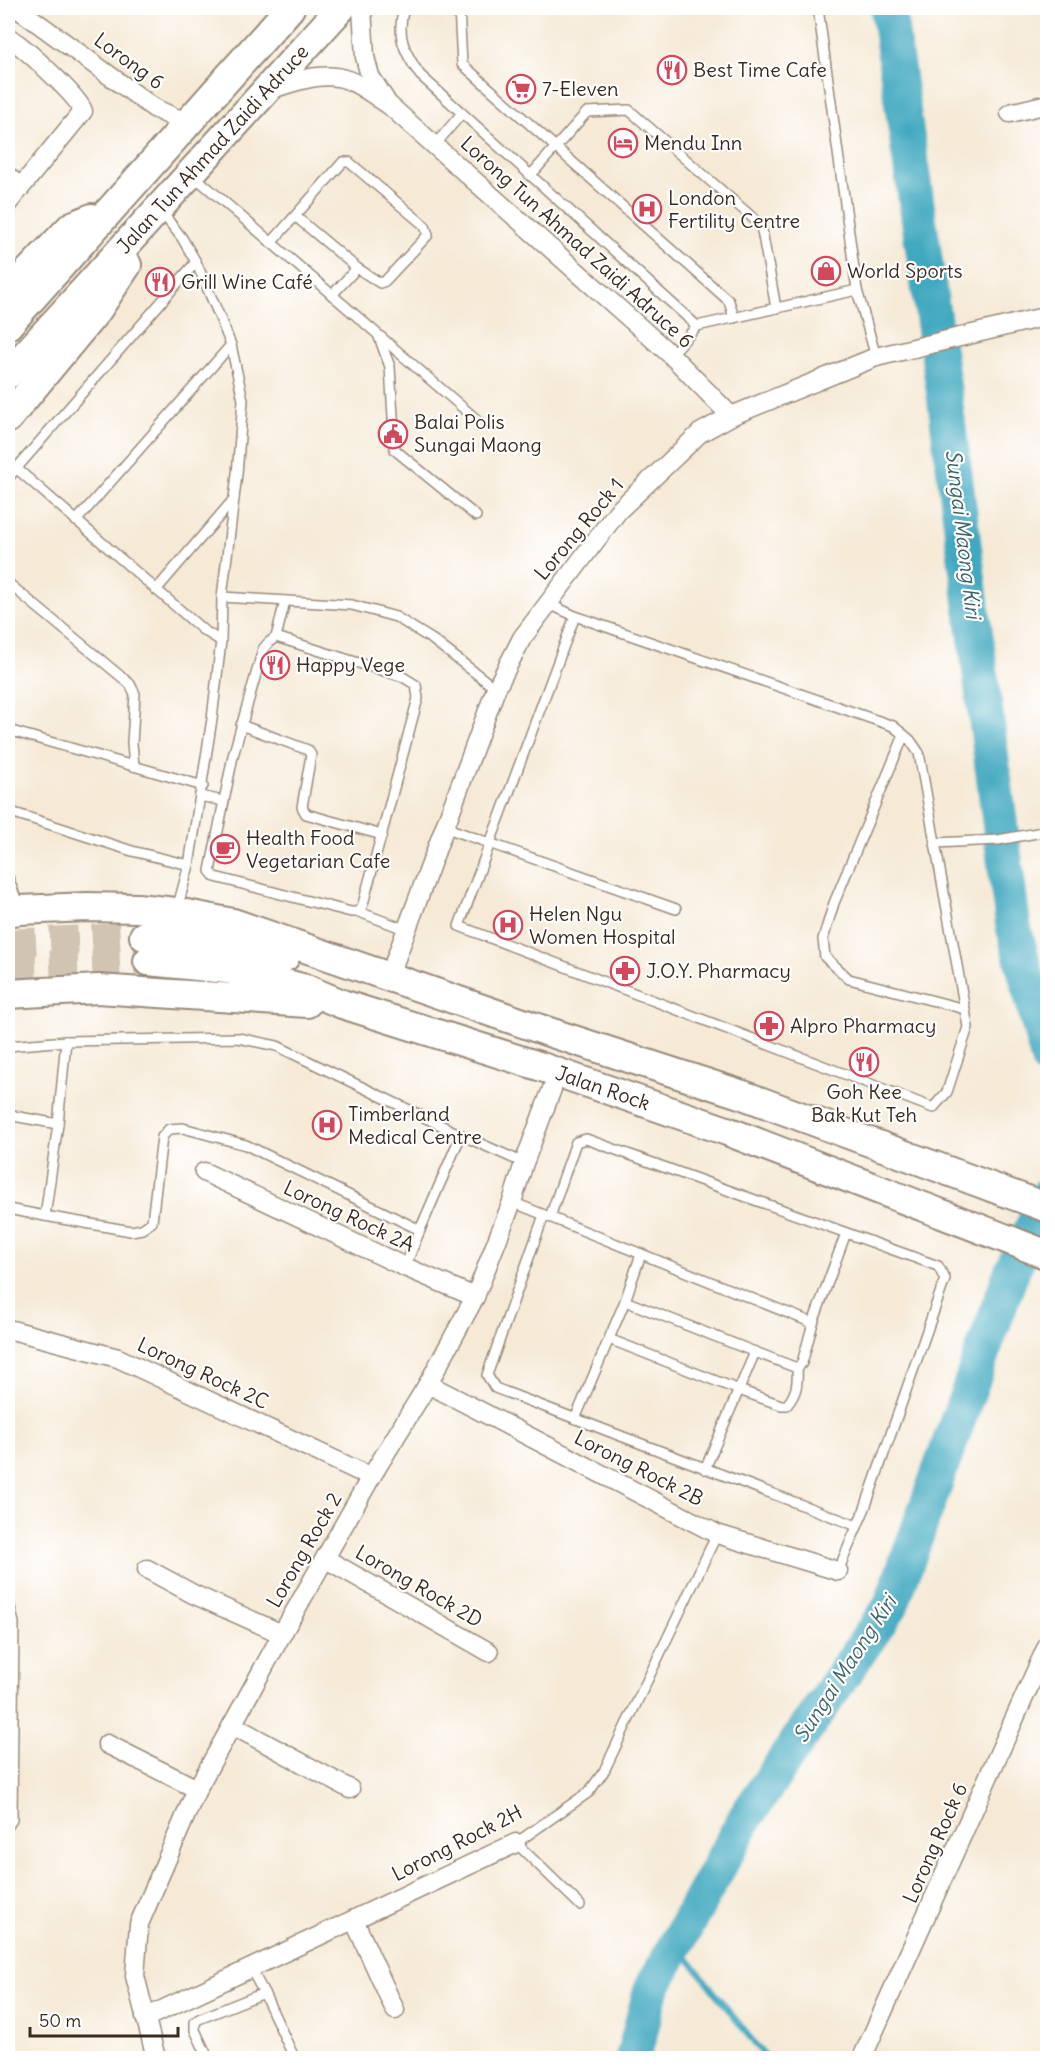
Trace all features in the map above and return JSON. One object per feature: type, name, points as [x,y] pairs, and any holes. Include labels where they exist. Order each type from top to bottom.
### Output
[{"type":"main road","name":"Jalan Tun Ahmad Zaidi Adruce","points":[[8,325],[290,8]]},
{"type":"main road","name":"Jalan Tun Ahmad Zaidi Adruce","points":[[8,374],[341,8]]},
{"type":"main road","points":[[8,293],[72,226],[108,213]]},
{"type":"main road","points":[[8,418],[98,309],[126,267],[138,232]]},
{"type":"main road","name":"Jalan Rock","points":[[14,911],[87,906],[176,912],[233,923],[742,1095],[1047,1208]]},
{"type":"main road","name":"Jalan Rock","points":[[389,977],[194,940],[146,949],[306,989],[342,1004],[558,1072],[728,1131],[1047,1255]]},
{"type":"main road","points":[[8,994],[98,988],[342,1004]]},
{"type":"street","name":"Lorong 6","points":[[16,8],[154,108],[175,118],[190,120]]},
{"type":"street","name":"Lorong Tun Ahmad Zaidi Adruce 6","points":[[362,8],[364,45],[370,76],[389,105]]},
{"type":"street","points":[[8,37],[71,93],[81,104],[83,111],[8,203]]},
{"type":"street","name":"Lorong Tun Ahmad Zaidi Adruce 6","points":[[266,91],[308,79],[328,77],[347,80],[389,105],[671,354],[731,416]]},
{"type":"street","points":[[1010,113],[1047,104]]},
{"type":"street","name":"Lorong Rock 1","points":[[389,977],[496,689],[522,638],[618,511],[700,433],[731,416],[876,357],[1047,316]]},
{"type":"street","name":"Lorong Rock 2","points":[[156,2058],[135,1976],[139,1924],[198,1789],[232,1725],[372,1477],[428,1384],[475,1297],[512,1202],[558,1072]]},
{"type":"street","name":"Lorong Rock 2A","points":[[204,1172],[405,1267],[475,1297]]},
{"type":"street","name":"Lorong Rock 2C","points":[[8,1329],[118,1358],[372,1477]]},
{"type":"street","name":"Lorong Rock 2B","points":[[428,1384],[717,1534],[838,1571]]},
{"type":"street","name":"Lorong Rock 2D","points":[[326,1559],[489,1652]]},
{"type":"street","points":[[147,1569],[193,1594],[282,1634]]},
{"type":"street","name":"Lorong Rock 6","points":[[862,2058],[1047,1644]]},
{"type":"street","points":[[232,1725],[350,1789]]},
{"type":"street","points":[[107,1744],[198,1789]]},
{"type":"street","name":"Lorong Rock 2H","points":[[145,2018],[516,1843]]},
{"type":"street","points":[[354,1920],[395,2010]]},
{"type":"lane","points":[[404,8],[400,21],[402,39],[407,56],[420,75],[697,327]]},
{"type":"lane","points":[[459,8],[462,64],[729,301],[734,318]]},
{"type":"lane","points":[[818,8],[857,290],[876,357]]},
{"type":"lane","points":[[530,176],[587,112],[629,110],[761,225],[776,308]]},
{"type":"lane","points":[[435,145],[462,113]]},
{"type":"lane","points":[[271,243],[295,216],[343,162],[346,161],[428,230],[428,235],[380,283],[357,268],[295,216]]},
{"type":"lane","points":[[8,171],[24,184]]},
{"type":"lane","points":[[191,173],[476,420]]},
{"type":"lane","points":[[159,209],[182,238],[196,262],[231,345],[243,400],[222,597],[221,641],[189,865],[176,912]]},
{"type":"lane","points":[[8,478],[196,262]]},
{"type":"lane","points":[[332,295],[357,268]]},
{"type":"lane","points":[[671,354],[697,327],[857,290]]},
{"type":"lane","points":[[378,335],[390,367],[395,450],[476,516]]},
{"type":"lane","points":[[76,521],[231,345]]},
{"type":"lane","points":[[16,468],[203,630],[221,641]]},
{"type":"lane","points":[[156,590],[234,499]]},
{"type":"lane","points":[[10,589],[130,684],[135,694],[132,743],[134,766]]},
{"type":"lane","points":[[222,597],[352,605],[396,617],[433,640],[496,689]]},
{"type":"lane","points":[[285,601],[276,637],[263,649],[241,725],[210,871],[215,877],[330,907],[359,912],[407,930]]},
{"type":"lane","points":[[547,603],[575,616],[893,726],[910,740],[919,753],[968,1027],[947,1092],[933,1108],[459,926],[575,616]]},
{"type":"lane","points":[[276,637],[403,677],[416,685],[418,698],[359,912]]},
{"type":"lane","points":[[241,725],[308,750],[311,754],[302,807],[306,814],[382,835]]},
{"type":"lane","points":[[8,730],[134,766],[224,801]]},
{"type":"lane","points":[[904,735],[834,903],[823,939],[825,957],[849,980],[964,1009]]},
{"type":"lane","points":[[8,811],[132,851],[189,865]]},
{"type":"lane","points":[[444,827],[676,909]]},
{"type":"lane","points":[[935,843],[998,840],[1047,831]]},
{"type":"lane","points":[[8,877],[14,911]]},
{"type":"lane","points":[[8,1046],[66,1041],[238,1038],[277,1046],[524,1163]]},
{"type":"lane","points":[[45,1216],[58,1124],[66,1041]]},
{"type":"lane","points":[[8,1115],[58,1124]]},
{"type":"lane","points":[[8,1209],[131,1231],[142,1229],[152,1221],[162,1137],[169,1129],[183,1128],[246,1145],[420,1230]]},
{"type":"lane","points":[[405,1267],[461,1135]]},
{"type":"lane","points":[[838,1571],[857,1526],[945,1279],[938,1266],[586,1139],[576,1142],[487,1375],[495,1388],[857,1526]]},
{"type":"lane","points":[[512,1202],[813,1323]]},
{"type":"lane","points":[[609,1339],[739,1390],[781,1405],[788,1405],[798,1384],[797,1368],[802,1363],[813,1323],[846,1233]]},
{"type":"lane","points":[[575,1419],[625,1301],[641,1254]]},
{"type":"lane","points":[[625,1301],[797,1368]]},
{"type":"lane","points":[[705,1469],[755,1352]]},
{"type":"lane","name":"Lorong Rock 2H","points":[[516,1843],[589,1792],[604,1771],[717,1534]]},
{"type":"lane","points":[[8,1600],[14,1623],[12,1820],[8,1826]]},
{"type":"lane","points":[[516,1843],[580,1905]]},
{"type":"lane","points":[[251,1969],[292,2053],[292,2058]]},
{"type":"lane","points":[[208,2058],[195,2030],[195,2022],[264,1993]]},
{"type":"waterway","name":"Sungai Maong Kiri","points":[[888,8],[943,385],[1013,925],[1048,1059]]},
{"type":"waterway","name":"Sungai Maong Kiri","points":[[633,2058],[651,1990],[747,1815],[891,1605],[1013,1268],[1048,1195]]},
{"type":"waterway","points":[[677,1944],[766,2058]]},
{"type":"tunnel","points":[[8,943],[144,936]]},
{"type":"tunnel","points":[[8,966],[148,961]]},
{"type":"place","name":"Best Time Cafe","points":[[672,70]]},
{"type":"place","name":"7-Eleven","points":[[521,89]]},
{"type":"place","name":"Mendu Inn","points":[[623,143]]},
{"type":"place","name":"London Fertility Centre","points":[[647,209]]},
{"type":"place","name":"World Sports","points":[[826,271]]},
{"type":"place","name":"Grill Wine Café","points":[[160,282]]},
{"type":"place","name":"Balai Polis Sungai Maong","points":[[393,434]]},
{"type":"place","name":"Happy Vege","points":[[275,665]]},
{"type":"place","name":"Health Food Vegetarian Cafe","points":[[225,849]]},
{"type":"place","name":"Helen Ngu Women Hospital","points":[[508,925]]},
{"type":"place","name":"J.O.Y. Pharmacy","points":[[625,971]]},
{"type":"place","name":"Alpro Pharmacy","points":[[769,1026]]},
{"type":"place","name":"Goh Kee Bak Kut Teh","points":[[864,1062]]},
{"type":"place","name":"Timberland Medical Centre","points":[[327,1125]]}]
